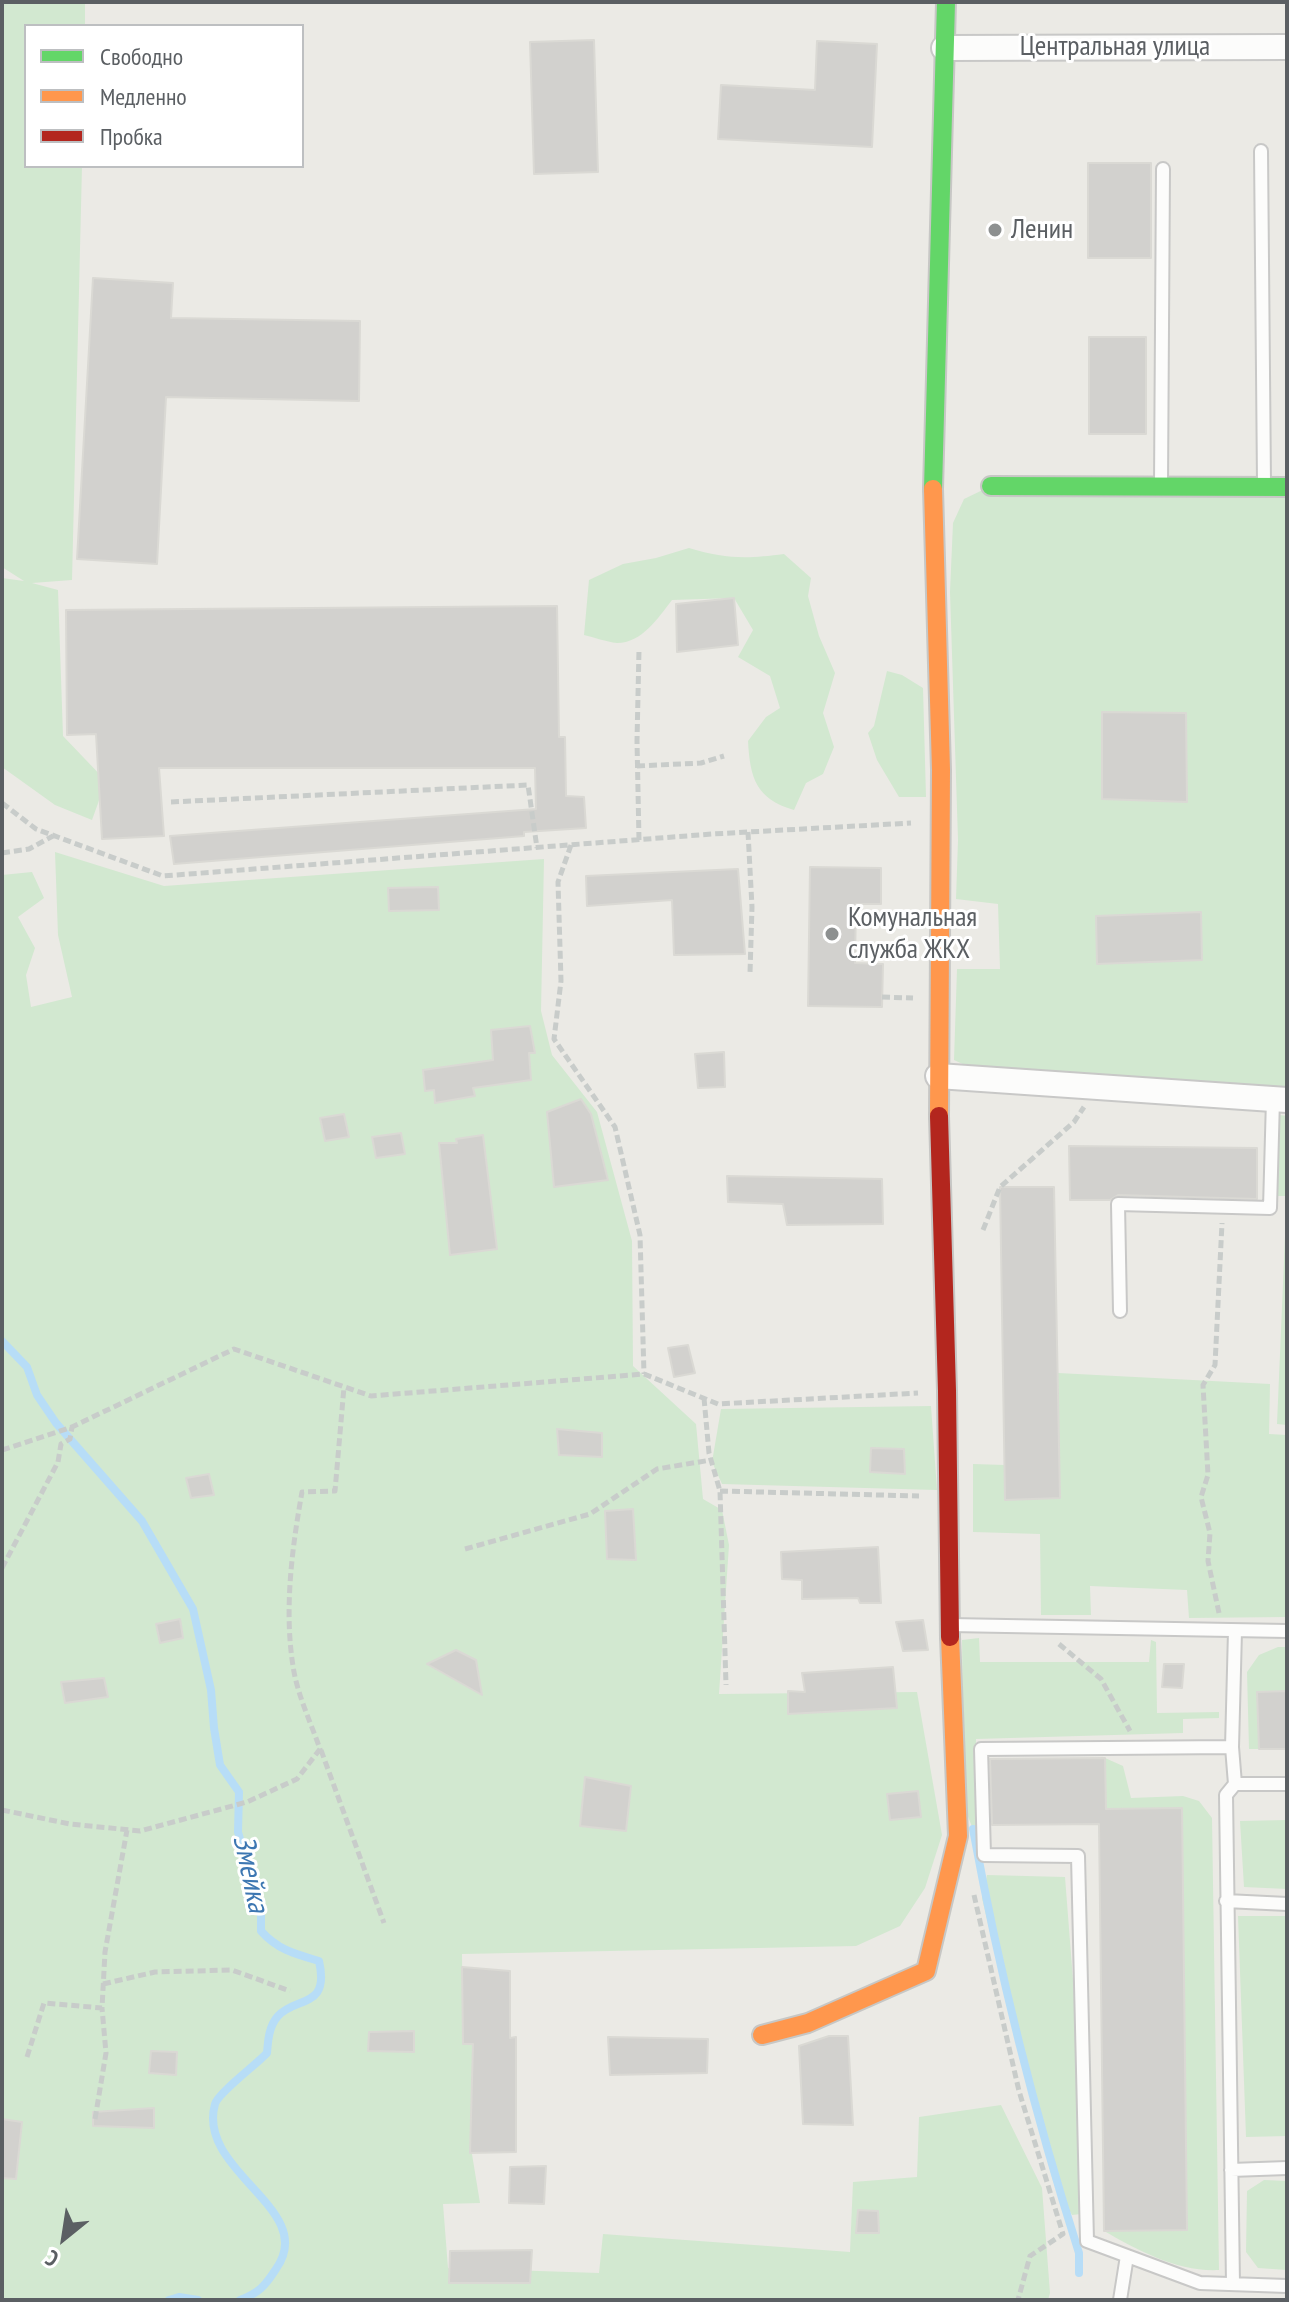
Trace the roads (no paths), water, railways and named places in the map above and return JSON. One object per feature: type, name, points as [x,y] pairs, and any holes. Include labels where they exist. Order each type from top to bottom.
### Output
[{"type":"street","points":[[762,2035],[808,2023],[926,1971],[958,1836],[949,1625],[947,1391],[938,1076],[940,822],[933,484],[946,2]]},
{"type":"street","name":"Центральная улица","points":[[944,48],[1287,47]]},
{"type":"street","points":[[991,486],[1287,487]]},
{"type":"street","points":[[938,1076],[1280,1100]]},
{"type":"lane","points":[[1261,151],[1264,487]]},
{"type":"lane","points":[[1161,487],[1163,169]]},
{"type":"lane","points":[[1120,1311],[1118,1204],[1270,1208],[1280,1100]]},
{"type":"lane","points":[[949,1625],[1287,1631]]},
{"type":"lane","points":[[1228,1630],[1235,1784],[1226,1795],[1233,2284]]},
{"type":"lane","points":[[1232,1747],[981,1749],[984,1855],[1078,1856],[1087,2241],[1200,2283],[1287,2286]]},
{"type":"lane","points":[[1235,1784],[1287,1784]]},
{"type":"lane","points":[[1226,1901],[1287,1904]]},
{"type":"lane","points":[[1231,2170],[1287,2168]]},
{"type":"lane","points":[[1120,2300],[1127,2256]]},
{"type":"waterway","name":"Змейка","points":[[2,1341],[27,1367],[37,1395],[56,1423],[142,1521],[193,1609],[211,1690],[220,1765],[239,1792],[238,1832],[261,1911],[261,1931],[280,1947],[319,1961],[321,1976],[316,1994],[278,2016],[271,2029],[267,2053],[215,2104],[214,2128],[223,2150],[271,2208],[282,2227],[285,2247],[276,2269],[265,2284],[257,2292],[240,2300]]},
{"type":"waterway","points":[[973,1829],[1006,1990],[1079,2253],[1079,2273]]},
{"type":"waterway","name":"Змейка","points":[[169,2300],[179,2297],[198,2300]]},
{"type":"place","name":"Ленин","points":[[995,230]]},
{"type":"place","name":"Комунальная служба ЖКХ","points":[[832,934]]}]
